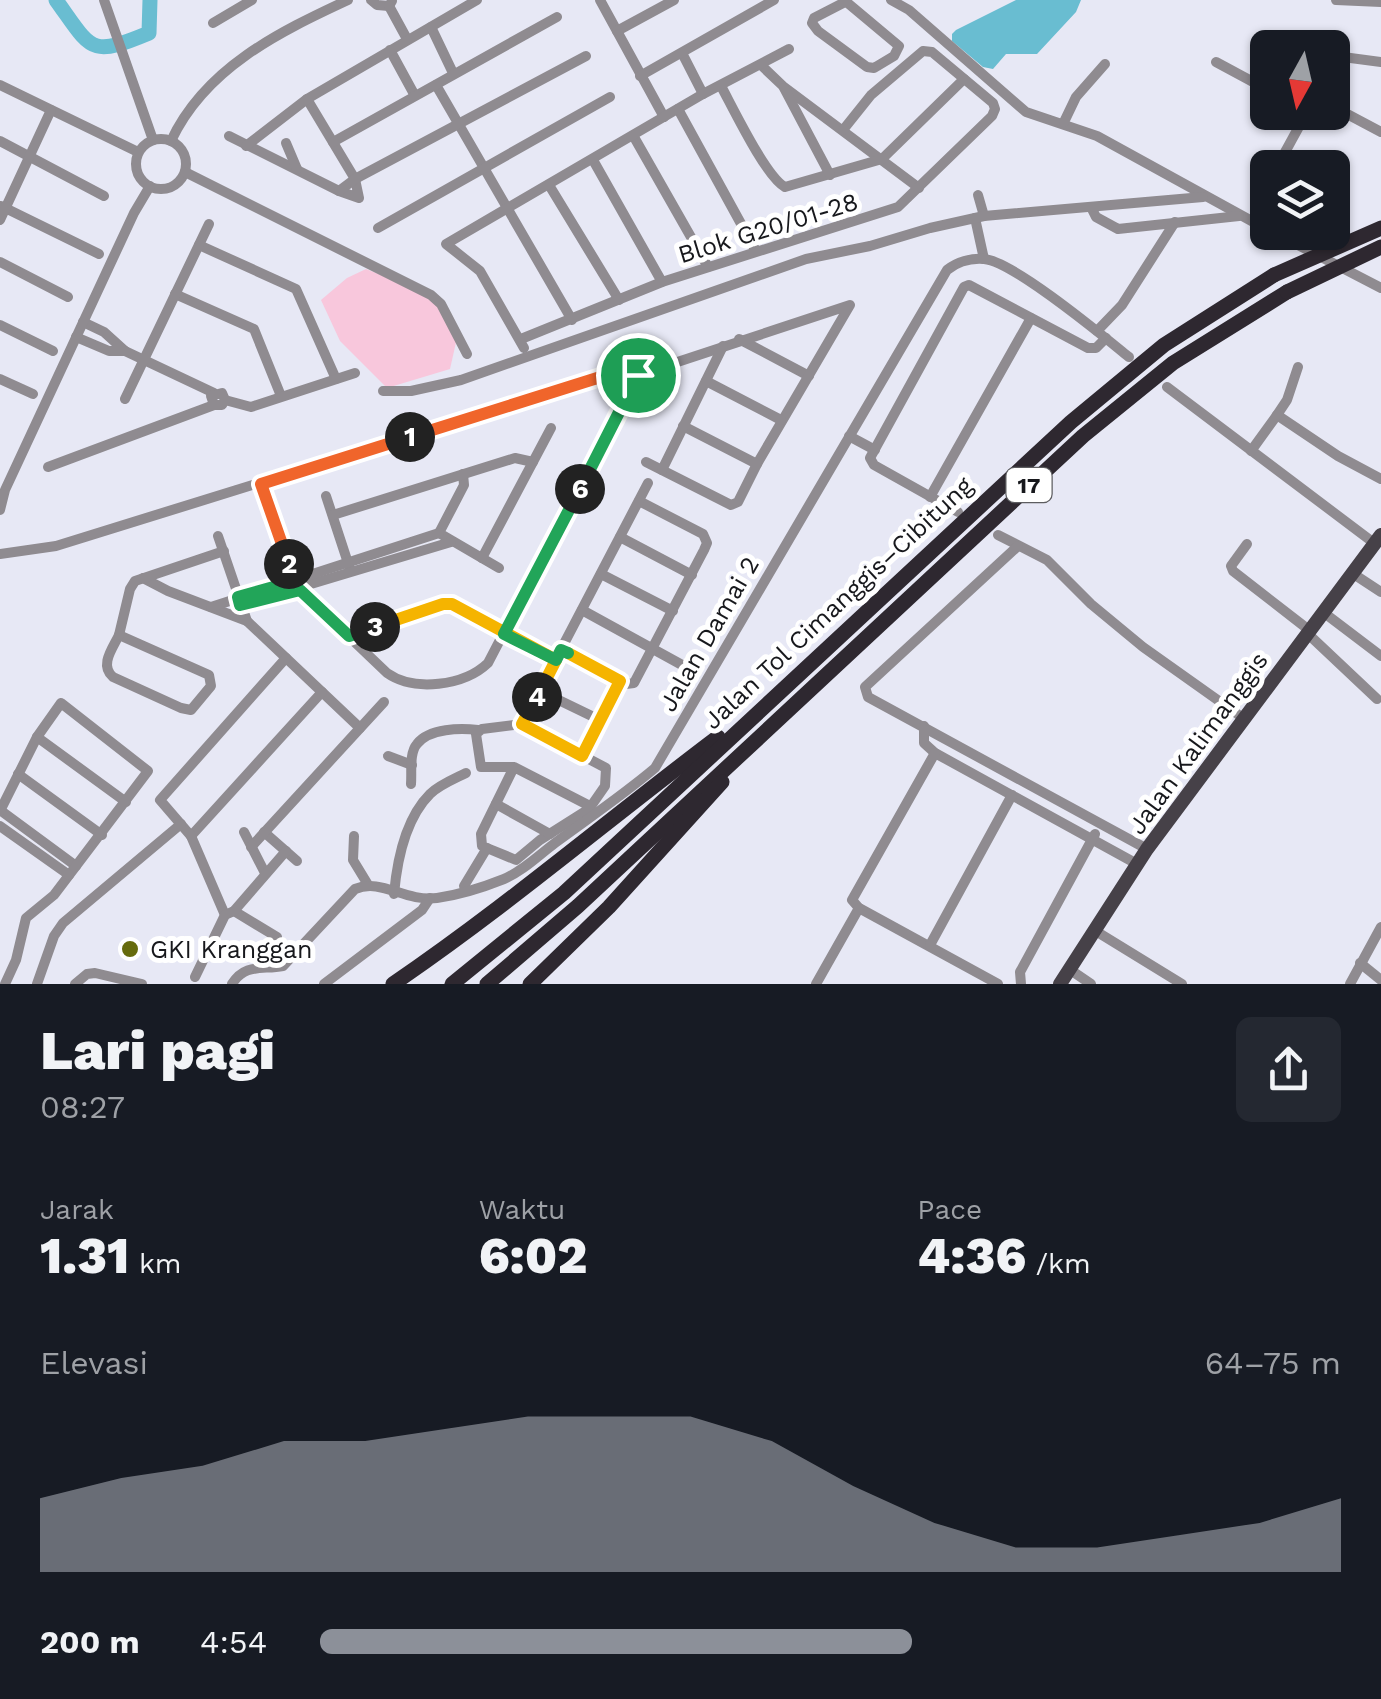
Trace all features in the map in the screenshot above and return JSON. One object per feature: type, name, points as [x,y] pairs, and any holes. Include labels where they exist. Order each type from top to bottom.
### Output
[{"type":"highway","name":"Jalan Tol Cimanggis–Cibitung","points":[[487,984],[578,906],[1071,422],[1164,345],[1274,275],[1381,228]]},
{"type":"highway","name":"Jalan Tol Cimanggis–Cibitung","points":[[452,984],[564,893],[1084,436],[1173,363],[1287,292],[1381,247]]},
{"type":"highway","points":[[393,984],[548,872],[631,803],[787,697]]},
{"type":"highway","points":[[530,984],[609,907],[787,697]]},
{"type":"main road","name":"Jalan Kalimanggis","points":[[1060,984],[1147,849],[1378,539]]},
{"type":"street","points":[[104,0],[152,140]]},
{"type":"street","points":[[172,141],[185,113],[234,64],[265,42],[348,0]]},
{"type":"street","points":[[371,0],[377,5],[390,3],[406,39]]},
{"type":"street","points":[[246,146],[307,98],[477,0]]},
{"type":"street","points":[[600,0],[664,117]]},
{"type":"street","points":[[617,30],[674,0]]},
{"type":"street","points":[[640,76],[774,0]]},
{"type":"street","points":[[891,0],[909,10],[1026,112],[1064,122],[1106,140],[1250,221]]},
{"type":"street","points":[[909,10],[920,0]]},
{"type":"street","points":[[1336,0],[1381,2]]},
{"type":"street","points":[[213,22],[246,1]]},
{"type":"street","points":[[845,1],[899,46],[894,56],[874,68],[867,67],[812,24],[814,18],[845,1]]},
{"type":"street","points":[[333,142],[557,16]]},
{"type":"street","points":[[431,26],[453,73]]},
{"type":"street","points":[[508,209],[703,94],[789,49]]},
{"type":"street","points":[[390,50],[414,94]]},
{"type":"street","points":[[721,86],[778,184],[784,187],[882,159],[964,79],[932,52],[922,51],[871,96],[843,130]]},
{"type":"street","points":[[682,53],[703,94]]},
{"type":"street","points":[[340,192],[356,179],[586,56]]},
{"type":"street","points":[[1350,59],[1381,62]]},
{"type":"street","points":[[1360,61],[1381,73]]},
{"type":"street","points":[[1216,62],[1250,80]]},
{"type":"street","points":[[1064,122],[1076,97],[1106,64]]},
{"type":"street","points":[[761,65],[784,87],[919,188]]},
{"type":"street","name":"Blok G20/01-28","points":[[508,209],[446,244],[480,271],[522,344],[662,282],[885,213],[902,204],[992,116],[993,103],[964,79]]},
{"type":"street","points":[[0,84],[138,152]]},
{"type":"street","points":[[436,85],[572,320]]},
{"type":"street","points":[[784,87],[830,175]]},
{"type":"street","points":[[378,228],[610,97]]},
{"type":"street","points":[[229,136],[340,192],[360,198],[356,179],[307,98]]},
{"type":"street","points":[[0,220],[51,110]]},
{"type":"street","points":[[678,110],[756,250]]},
{"type":"street","points":[[1350,116],[1381,132]]},
{"type":"street","points":[[634,137],[708,267]]},
{"type":"street","points":[[152,140],[172,141],[186,158],[184,172],[168,188],[150,186],[136,168],[138,152],[152,140]]},
{"type":"street","points":[[0,142],[104,196]]},
{"type":"street","points":[[286,143],[297,169]]},
{"type":"street","points":[[593,160],[662,282]]},
{"type":"street","points":[[184,172],[434,298],[442,304],[467,354]]},
{"type":"street","points":[[549,185],[619,300]]},
{"type":"street","points":[[0,510],[5,490],[150,186]]},
{"type":"street","points":[[978,195],[984,259],[1008,268],[1129,356]]},
{"type":"street","points":[[383,390],[410,390],[461,380],[806,259],[980,217],[1203,196]]},
{"type":"street","points":[[3,207],[99,254]]},
{"type":"street","points":[[1092,209],[1096,216],[1118,229],[1240,216]]},
{"type":"street","points":[[958,512],[871,463],[964,288],[970,284],[1088,348],[1096,348],[1175,222]]},
{"type":"street","points":[[125,399],[210,224]]},
{"type":"street","points":[[200,244],[294,288],[336,379]]},
{"type":"street","points":[[1307,250],[1381,288]]},
{"type":"street","name":"Jalan Damai 2","points":[[368,883],[394,894],[430,898],[506,878],[617,801],[655,768],[948,270],[956,263],[984,259]]},
{"type":"street","points":[[0,262],[68,297]]},
{"type":"street","points":[[176,294],[254,329],[281,396]]},
{"type":"street","points":[[261,484],[298,585],[349,636],[401,682],[461,679],[478,673],[488,663],[638,375],[850,305],[781,420],[738,502],[732,506],[646,462]]},
{"type":"street","points":[[930,497],[1031,318]]},
{"type":"street","points":[[83,322],[104,332],[124,351]]},
{"type":"street","points":[[0,325],[53,351]]},
{"type":"street","points":[[97,346],[104,332]]},
{"type":"street","points":[[76,337],[124,351],[217,400],[248,407],[356,373]]},
{"type":"street","points":[[739,340],[809,376]]},
{"type":"street","points":[[662,470],[723,346]]},
{"type":"street","points":[[1251,451],[1287,400],[1298,367]]},
{"type":"street","points":[[0,554],[56,546],[629,368],[638,375]]},
{"type":"street","points":[[610,374],[619,388],[629,394]]},
{"type":"street","points":[[0,379],[33,394]]},
{"type":"street","points":[[706,381],[781,420]]},
{"type":"street","points":[[1168,387],[1251,451],[1378,539]]},
{"type":"street","points":[[48,466],[217,400]]},
{"type":"street","points":[[1277,415],[1381,479]]},
{"type":"street","points":[[683,426],[758,464]]},
{"type":"street","points":[[482,558],[551,428]]},
{"type":"street","points":[[849,436],[875,450]]},
{"type":"street","points":[[333,515],[514,458],[533,462]]},
{"type":"street","points":[[210,607],[298,585],[439,534],[464,485],[463,474]]},
{"type":"street","points":[[522,724],[648,483]]},
{"type":"street","points":[[326,496],[350,568]]},
{"type":"street","points":[[349,636],[445,603],[504,634],[620,681],[634,683],[704,550],[704,534],[638,501]]},
{"type":"street","points":[[439,534],[499,568]]},
{"type":"street","points":[[998,534],[1048,560],[1091,604],[1143,647],[1243,718]]},
{"type":"street","points":[[218,536],[247,621]]},
{"type":"street","points":[[620,537],[692,574]]},
{"type":"street","points":[[350,568],[451,542]]},
{"type":"street","points":[[1247,544],[1231,566],[1233,572],[1308,632],[1378,699]]},
{"type":"street","points":[[1018,546],[865,687],[868,697],[1147,849]]},
{"type":"street","points":[[119,634],[209,675],[211,686],[192,710],[113,677],[106,663],[135,581],[224,551]]},
{"type":"street","points":[[1352,573],[1381,592]]},
{"type":"street","points":[[601,574],[672,611]]},
{"type":"street","points":[[143,578],[247,621],[360,728]]},
{"type":"street","points":[[582,610],[693,670]]},
{"type":"street","points":[[1323,612],[1381,656]]},
{"type":"street","points":[[278,937],[229,913],[191,836],[160,802],[286,658]]},
{"type":"street","points":[[582,756],[620,681]]},
{"type":"street","points":[[540,690],[600,720]]},
{"type":"street","points":[[191,836],[322,692]]},
{"type":"street","points":[[252,847],[384,702]]},
{"type":"street","points":[[5,984],[16,960],[22,924],[54,895],[102,835],[148,771],[61,704],[37,737],[0,811],[73,870]]},
{"type":"street","points":[[412,784],[416,744],[428,735],[456,728],[478,730],[522,724],[606,768],[608,776],[589,809],[516,860],[486,848],[479,839],[514,768]]},
{"type":"street","points":[[924,726],[924,743],[935,754],[1138,864]]},
{"type":"street","points":[[478,730],[481,767],[514,768],[589,809]]},
{"type":"street","points":[[37,737],[126,802]]},
{"type":"street","points":[[935,754],[852,896],[853,904],[998,984]]},
{"type":"street","points":[[967,770],[974,755]]},
{"type":"street","points":[[388,756],[412,765]]},
{"type":"street","points":[[394,894],[396,870],[413,819],[435,789],[466,773]]},
{"type":"street","points":[[18,774],[102,835]]},
{"type":"street","points":[[930,945],[1012,796]]},
{"type":"street","points":[[496,804],[550,834]]},
{"type":"street","points":[[37,984],[54,936],[63,923],[181,824]]},
{"type":"street","points":[[1020,984],[1020,972],[1100,824]]},
{"type":"street","points":[[0,826],[73,870]]},
{"type":"street","points":[[244,832],[265,874]]},
{"type":"street","points":[[264,832],[296,861]]},
{"type":"street","points":[[232,984],[240,972],[253,967],[283,966],[354,888],[368,883],[354,860],[354,836]]},
{"type":"street","points":[[464,886],[486,848]]},
{"type":"street","points":[[195,977],[229,913],[286,852]]},
{"type":"street","points":[[324,984],[422,910],[430,898]]},
{"type":"street","points":[[816,984],[858,908]]},
{"type":"street","points":[[1350,984],[1381,929]]},
{"type":"street","points":[[1094,930],[1182,984]]},
{"type":"street","points":[[1360,963],[1381,980]]},
{"type":"street","points":[[1070,969],[1091,984]]},
{"type":"street","points":[[76,984],[95,973],[142,984]]},
{"type":"shaded area","points":[[366,269],[430,294],[457,338],[450,369],[387,388],[340,341],[321,300],[347,278]]},
{"type":"water","points":[[1016,0],[1081,0],[1076,12],[1037,54],[1006,54],[993,69],[983,67],[952,41],[956,30]]},
{"type":"waterway","points":[[56,0],[85,39],[103,47],[149,33],[150,0]]},
{"type":"place","name":"GKI Kranggan","points":[[130,949]]},
{"type":"route","points":[[638,375],[504,634],[556,660],[561,650],[620,681],[582,756],[522,724],[556,660],[504,634],[452,604],[349,636],[300,590],[240,605],[238,597],[295,581],[261,484],[629,368],[638,375]]}]
